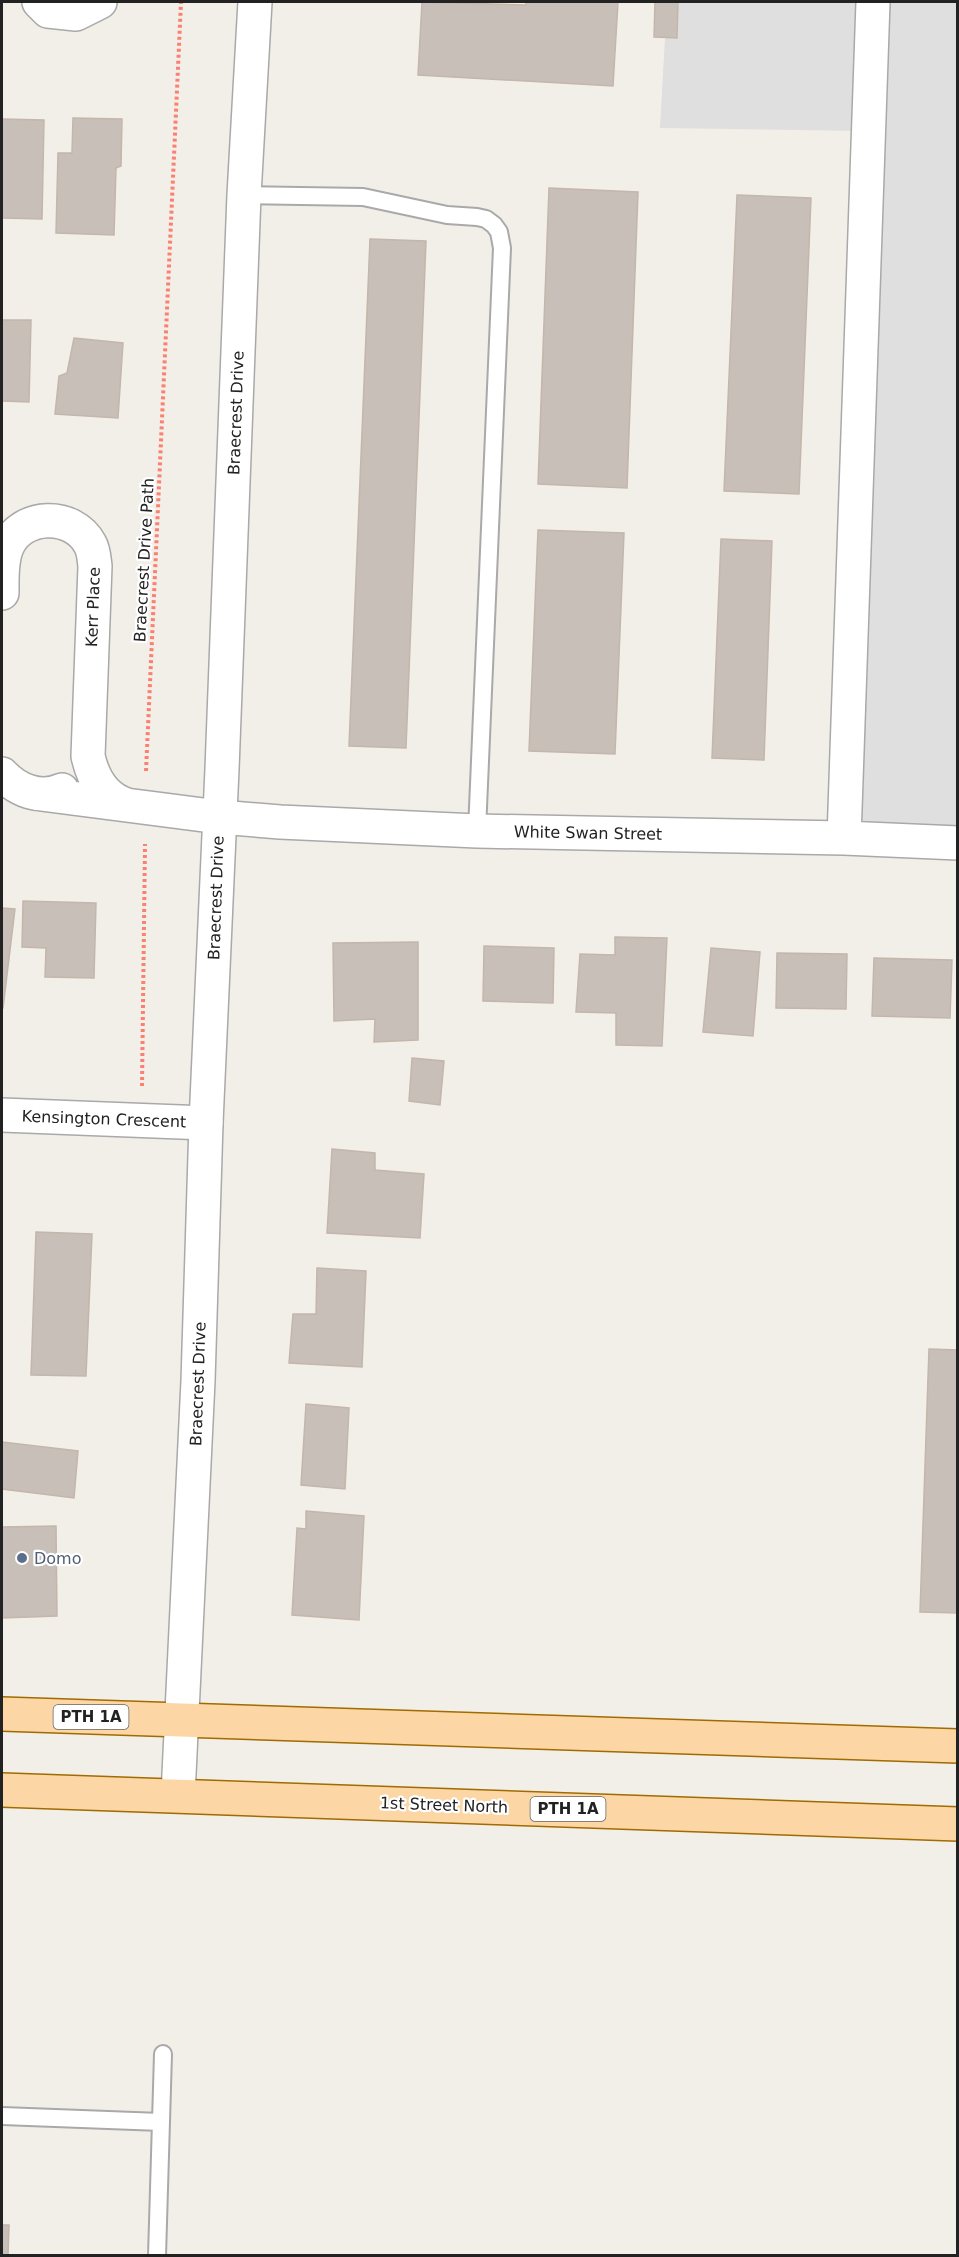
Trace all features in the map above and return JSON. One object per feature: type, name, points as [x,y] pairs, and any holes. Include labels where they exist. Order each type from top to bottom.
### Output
[{"type":"main road","name":"PTH 1A","points":[[2,1713],[957,1746]]},
{"type":"main road","name":"1st Street North","points":[[2,1790],[957,1824]]},
{"type":"street","points":[[39,2],[48,11],[76,14],[100,2]]},
{"type":"street","name":"Braecrest Drive","points":[[178,1795],[198,1381],[206,1123],[244,195],[255,2]]},
{"type":"street","points":[[844,838],[873,2]]},
{"type":"street","name":"Kerr Place","points":[[2,593],[3,564],[7,546],[26,525],[48,521],[69,525],[85,536],[91,545],[95,566],[88,747],[90,766],[102,789],[117,802],[136,806]]},
{"type":"street","name":"Kerr Place","points":[[41,794],[56,793],[71,786],[82,767],[88,747]]},
{"type":"street","name":"Kerr Place","points":[[2,774],[11,784],[26,792],[219,818]]},
{"type":"street","name":"White Swan Street","points":[[219,818],[477,831],[844,838],[957,843]]},
{"type":"street","name":"Kensington Crescent","points":[[2,1115],[206,1123]]},
{"type":"lane","points":[[244,195],[363,197],[447,215],[486,219],[499,232],[502,241],[477,831]]},
{"type":"lane","points":[[157,2256],[163,2054]]},
{"type":"lane","points":[[2,2116],[161,2122]]},
{"type":"path","name":"Braecrest Drive Path","points":[[142,1120],[136,806],[181,2]]},
{"type":"shaded area","points":[[667,2],[957,2],[957,842],[842,837],[864,131],[660,128]]},
{"type":"building","points":[[422,2],[526,5],[526,2],[618,2],[613,86],[418,75]]},
{"type":"building","points":[[655,2],[678,2],[677,38],[654,37]]},
{"type":"building","points":[[73,118],[122,119],[121,166],[116,168],[114,235],[56,233],[58,153],[72,153]]},
{"type":"building","points":[[2,119],[44,120],[42,219],[2,218]]},
{"type":"building","points":[[549,188],[638,192],[627,488],[538,484]]},
{"type":"building","points":[[737,195],[811,198],[799,494],[724,491]]},
{"type":"building","points":[[370,239],[426,241],[406,748],[349,746]]},
{"type":"building","points":[[2,320],[31,320],[29,402],[2,401]]},
{"type":"building","points":[[74,338],[123,343],[118,418],[55,414],[59,376],[67,373]]},
{"type":"building","points":[[538,530],[624,533],[615,754],[529,751]]},
{"type":"building","points":[[721,539],[772,541],[764,760],[712,758]]},
{"type":"building","points":[[23,901],[96,903],[94,978],[45,977],[46,948],[22,947]]},
{"type":"building","points":[[2,908],[15,909],[3,1008],[2,1008]]},
{"type":"building","points":[[615,937],[667,938],[662,1046],[616,1045],[616,1013],[576,1012],[580,954],[615,955]]},
{"type":"building","points":[[418,942],[418,1040],[374,1042],[375,1019],[334,1021],[333,943]]},
{"type":"building","points":[[484,946],[554,948],[553,1003],[483,1001]]},
{"type":"building","points":[[711,948],[760,952],[753,1036],[703,1032]]},
{"type":"building","points":[[777,953],[847,954],[846,1009],[776,1008]]},
{"type":"building","points":[[874,958],[952,960],[950,1018],[872,1016]]},
{"type":"building","points":[[412,1058],[444,1061],[440,1105],[409,1101]]},
{"type":"building","points":[[332,1149],[375,1153],[375,1170],[424,1174],[420,1238],[327,1233]]},
{"type":"building","points":[[36,1232],[92,1234],[86,1376],[31,1375]]},
{"type":"building","points":[[317,1268],[366,1271],[362,1367],[289,1363],[293,1314],[316,1314]]},
{"type":"building","points":[[929,1349],[958,1350],[958,1613],[920,1612]]},
{"type":"building","points":[[306,1404],[349,1408],[345,1489],[301,1485]]},
{"type":"building","points":[[2,1442],[78,1451],[74,1498],[2,1489]]},
{"type":"building","points":[[306,1511],[364,1516],[359,1620],[292,1615],[297,1528],[306,1529]]},
{"type":"building","points":[[56,1526],[57,1616],[2,1618],[2,1527]]},
{"type":"building","points":[[2,2225],[9,2225],[8,2256],[2,2256]]},
{"type":"place","name":"Domo","points":[[22,1558]]}]
